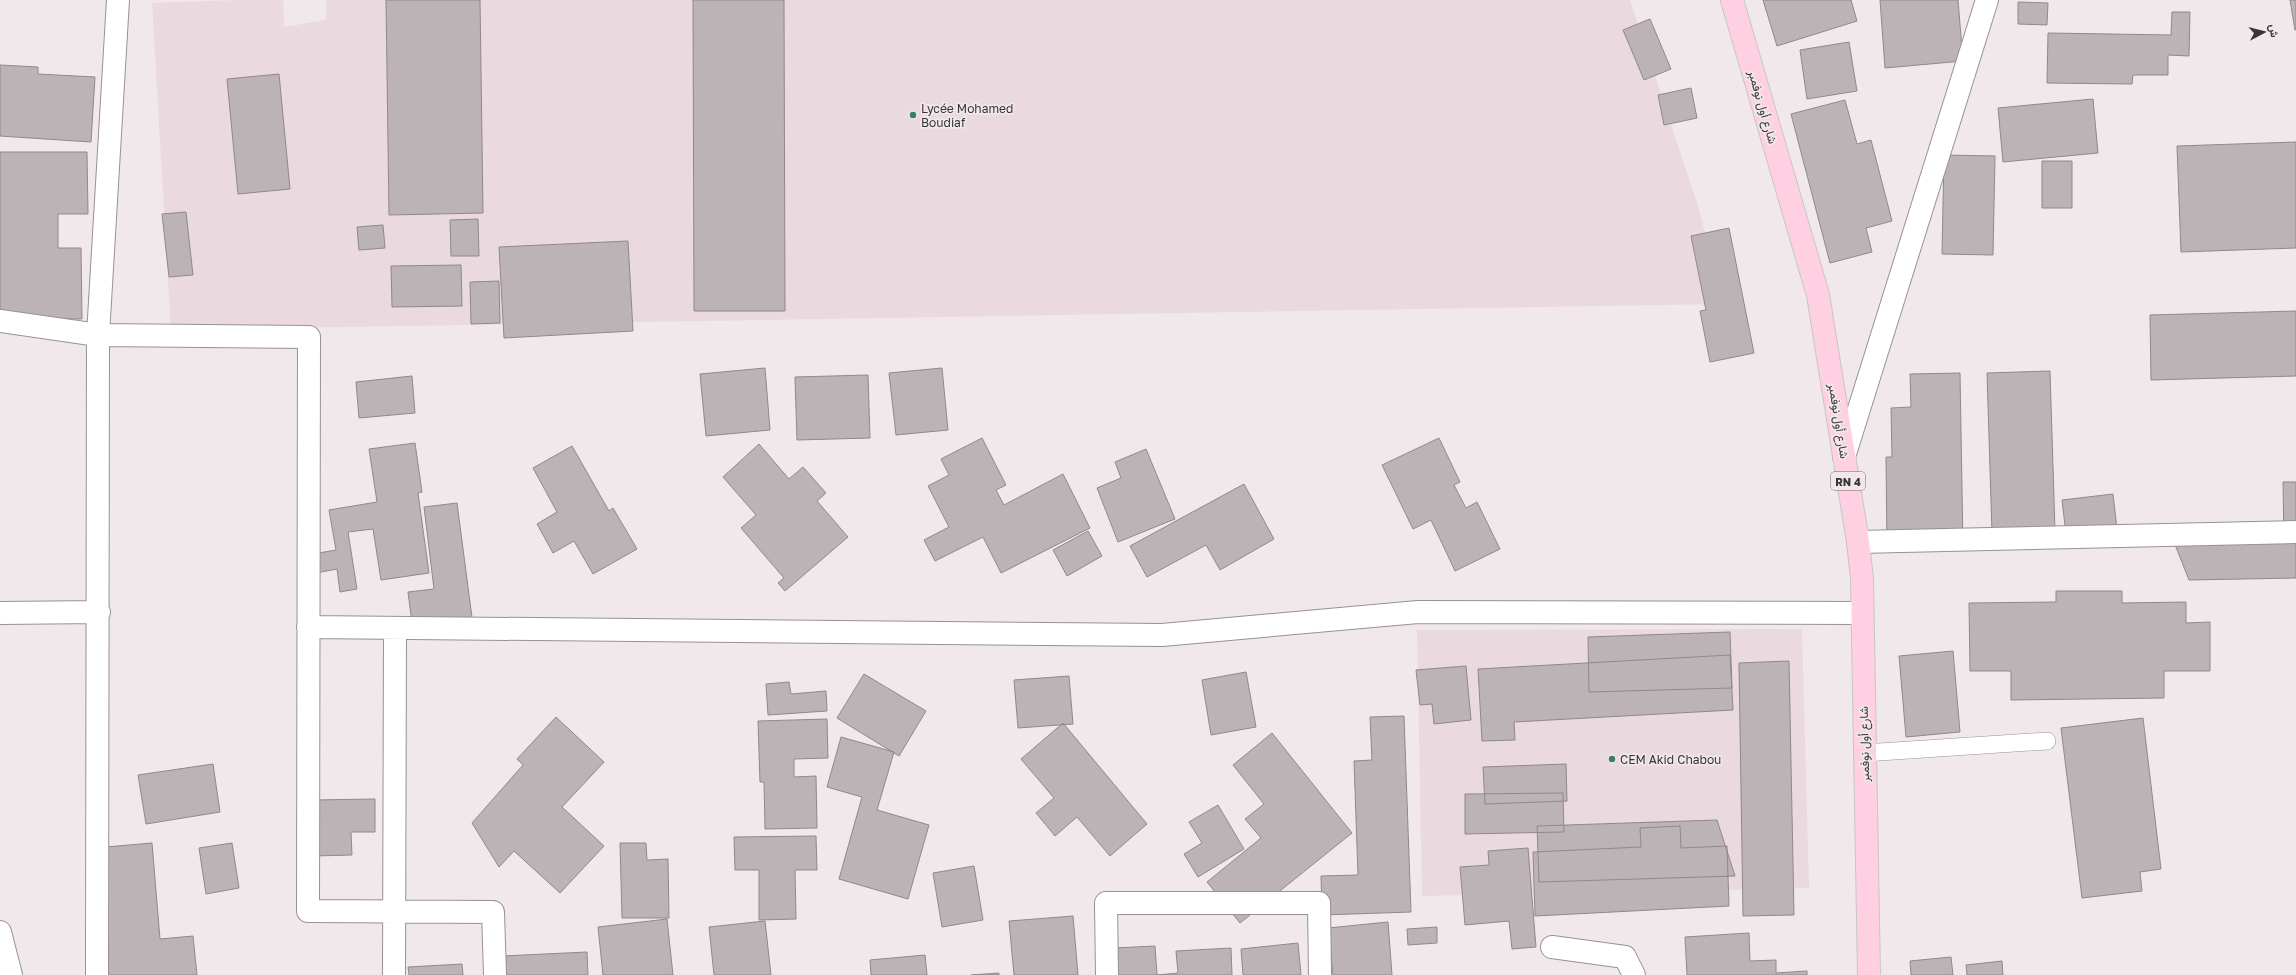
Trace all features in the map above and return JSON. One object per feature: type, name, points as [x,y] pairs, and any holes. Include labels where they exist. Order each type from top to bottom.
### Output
[{"type":"main road","name":"شارع أول نوفمبر","points":[[1732,0],[1818,295],[1858,542],[1862,578],[1861,613],[1869,975]]},
{"type":"street","points":[[97,975],[99,612],[98,335],[118,0]]},
{"type":"street","points":[[1844,457],[1986,0]]},
{"type":"street","points":[[0,321],[98,335],[309,337],[308,911],[493,912],[495,975]]},
{"type":"street","points":[[1858,542],[2296,532]]},
{"type":"street","points":[[0,613],[99,612]]},
{"type":"street","points":[[308,627],[1162,635],[1418,612],[1861,613]]},
{"type":"street","points":[[394,975],[395,629]]},
{"type":"street","points":[[1107,975],[1106,902],[1318,903],[1320,975]]},
{"type":"street","points":[[0,932],[11,975]]},
{"type":"street","points":[[1552,947],[1625,957],[1634,975]]},
{"type":"lane","points":[[1864,753],[2047,740]]},
{"type":"shaded area","name":"Lycée Mohamed Boudiaf","points":[[283,0],[284,27],[326,20],[326,0],[1630,0],[1697,203],[1724,304],[171,330],[152,3]]},
{"type":"shaded area","name":"CEM Akid Chabou","points":[[1802,629],[1809,888],[1422,896],[1417,630]]},
{"type":"building","points":[[386,0],[480,0],[483,213],[389,215]]},
{"type":"building","points":[[693,0],[784,0],[785,311],[694,311]]},
{"type":"building","points":[[1763,0],[1851,0],[1857,21],[1777,46]]},
{"type":"building","points":[[1880,0],[1958,0],[1963,61],[1885,68]]},
{"type":"building","points":[[2290,0],[2296,0],[2296,30],[2295,30]]},
{"type":"building","points":[[2018,2],[2048,3],[2047,25],[2018,24]]},
{"type":"building","points":[[2172,12],[2190,12],[2189,56],[2168,55],[2168,75],[2133,75],[2132,84],[2047,83],[2048,33],[2171,35]]},
{"type":"building","points":[[1650,19],[1671,69],[1644,80],[1623,30]]},
{"type":"building","points":[[1849,42],[1857,91],[1807,99],[1800,50]]},
{"type":"building","points":[[0,65],[38,67],[38,74],[95,77],[91,142],[0,136]]},
{"type":"building","points":[[279,74],[290,189],[238,194],[227,79]]},
{"type":"building","points":[[1691,88],[1697,118],[1664,125],[1658,95]]},
{"type":"building","points":[[2093,99],[2098,153],[2003,162],[1998,108]]},
{"type":"building","points":[[1845,100],[1857,144],[1871,140],[1892,221],[1866,228],[1872,252],[1830,263],[1791,114]]},
{"type":"building","points":[[2296,142],[2296,248],[2181,252],[2177,146]]},
{"type":"building","points":[[0,152],[87,152],[88,214],[58,214],[58,248],[81,248],[82,319],[0,319]]},
{"type":"building","points":[[1944,155],[1995,156],[1993,255],[1942,254]]},
{"type":"building","points":[[2042,161],[2072,161],[2072,208],[2042,208]]},
{"type":"building","points":[[186,212],[193,275],[169,277],[162,214]]},
{"type":"building","points":[[478,219],[479,256],[451,256],[450,220]]},
{"type":"building","points":[[383,225],[385,248],[359,250],[357,227]]},
{"type":"building","points":[[1729,228],[1754,353],[1710,362],[1700,311],[1706,310],[1691,236]]},
{"type":"building","points":[[628,241],[633,331],[504,338],[499,247]]},
{"type":"building","points":[[461,265],[462,306],[392,307],[391,266]]},
{"type":"building","points":[[499,281],[500,323],[471,324],[470,282]]},
{"type":"building","points":[[2296,311],[2296,376],[2151,380],[2150,315]]},
{"type":"building","points":[[765,368],[770,430],[706,436],[700,374]]},
{"type":"building","points":[[942,368],[948,430],[896,435],[889,373]]},
{"type":"building","points":[[2050,371],[2055,531],[1992,533],[1987,373]]},
{"type":"building","points":[[1960,373],[1963,547],[1887,548],[1886,457],[1892,457],[1891,408],[1911,407],[1910,374]]},
{"type":"building","points":[[868,375],[870,438],[797,440],[795,377]]},
{"type":"building","points":[[412,376],[415,413],[359,418],[356,382]]},
{"type":"building","points":[[982,438],[1006,485],[996,490],[1004,505],[1063,474],[1090,528],[1001,573],[983,537],[935,561],[924,540],[949,527],[928,486],[949,475],[941,459]]},
{"type":"building","points":[[1439,438],[1460,482],[1454,485],[1466,508],[1477,502],[1500,549],[1455,571],[1431,520],[1413,529],[1382,465]]},
{"type":"building","points":[[415,443],[422,492],[418,493],[429,573],[381,580],[373,529],[348,532],[357,589],[340,592],[337,569],[316,573],[313,554],[336,550],[329,510],[377,502],[369,449]]},
{"type":"building","points":[[759,444],[789,479],[803,467],[826,493],[817,501],[848,537],[785,591],[778,583],[784,578],[741,528],[756,515],[723,477]]},
{"type":"building","points":[[572,446],[609,511],[613,508],[637,549],[593,574],[574,541],[553,553],[537,524],[557,512],[533,468]]},
{"type":"building","points":[[1146,449],[1175,519],[1118,542],[1097,488],[1121,478],[1115,462]]},
{"type":"building","points":[[2283,482],[2296,482],[2296,578],[2189,580],[2174,542],[2284,540]]},
{"type":"building","points":[[1244,484],[1274,539],[1220,570],[1206,545],[1147,577],[1130,546]]},
{"type":"building","points":[[2113,494],[2117,529],[2066,534],[2062,500]]},
{"type":"building","points":[[457,503],[473,625],[414,639],[408,592],[434,589],[424,507]]},
{"type":"building","points":[[1088,531],[1102,556],[1067,576],[1053,550]]},
{"type":"building","points":[[2056,591],[2122,591],[2122,603],[2186,602],[2186,623],[2210,622],[2210,671],[2164,671],[2164,698],[2011,700],[2011,671],[1970,671],[1969,603],[2056,602]]},
{"type":"building","points":[[1730,632],[1732,688],[1589,692],[1588,637]]},
{"type":"building","points":[[1953,651],[1960,732],[1906,737],[1899,656]]},
{"type":"building","points":[[1730,655],[1733,710],[1514,722],[1515,740],[1482,741],[1478,669]]},
{"type":"building","points":[[1789,661],[1794,915],[1743,916],[1739,663]]},
{"type":"building","points":[[1466,666],[1471,720],[1434,724],[1432,704],[1420,705],[1416,670]]},
{"type":"building","points":[[1246,672],[1256,727],[1211,735],[1202,680]]},
{"type":"building","points":[[864,674],[926,711],[899,756],[837,718]]},
{"type":"building","points":[[1069,676],[1073,724],[1018,728],[1014,680]]},
{"type":"building","points":[[789,682],[791,694],[826,691],[827,711],[768,715],[766,684]]},
{"type":"building","points":[[1404,716],[1411,912],[1322,915],[1321,876],[1358,875],[1354,761],[1372,760],[1370,717]]},
{"type":"building","points":[[556,717],[604,762],[562,807],[604,846],[560,893],[514,851],[499,867],[472,823],[523,765],[517,759]]},
{"type":"building","points":[[2143,718],[2161,869],[2140,872],[2142,891],[2082,898],[2061,728]]},
{"type":"building","points":[[827,719],[828,758],[794,759],[794,777],[816,776],[817,828],[765,829],[764,782],[760,782],[758,721]]},
{"type":"building","points":[[1063,723],[1147,824],[1110,856],[1077,817],[1055,836],[1036,813],[1054,798],[1021,759]]},
{"type":"building","points":[[1272,733],[1352,833],[1240,923],[1207,882],[1261,838],[1245,819],[1264,804],[1233,765]]},
{"type":"building","points":[[841,737],[894,752],[877,810],[929,825],[908,899],[839,879],[862,797],[827,787]]},
{"type":"building","points":[[213,764],[220,812],[146,824],[138,775]]},
{"type":"building","points":[[1566,764],[1567,801],[1485,804],[1483,767]]},
{"type":"building","points":[[1563,793],[1564,832],[1465,834],[1465,794]]},
{"type":"building","points":[[375,799],[375,832],[351,832],[352,855],[314,856],[313,800]]},
{"type":"building","points":[[1218,805],[1244,849],[1198,877],[1184,854],[1202,843],[1189,822]]},
{"type":"building","points":[[1717,820],[1735,876],[1539,882],[1537,826]]},
{"type":"building","points":[[1680,826],[1681,848],[1727,846],[1729,906],[1535,916],[1533,852],[1641,847],[1640,828]]},
{"type":"building","points":[[816,836],[817,870],[795,870],[796,919],[759,920],[759,870],[735,870],[734,837]]},
{"type":"building","points":[[152,843],[160,939],[193,936],[197,975],[107,975],[94,848]]},
{"type":"building","points":[[232,843],[239,888],[206,894],[199,848]]},
{"type":"building","points":[[620,843],[646,843],[647,860],[668,859],[669,918],[622,918]]},
{"type":"building","points":[[1528,848],[1536,947],[1512,949],[1509,921],[1465,925],[1460,867],[1489,865],[1488,851]]},
{"type":"building","points":[[974,866],[983,920],[942,927],[933,873]]},
{"type":"building","points":[[1073,916],[1078,975],[1014,975],[1009,921]]},
{"type":"building","points":[[667,919],[673,975],[603,975],[598,927]]},
{"type":"building","points":[[765,921],[771,975],[714,975],[709,927]]},
{"type":"building","points":[[1388,922],[1392,975],[1333,975],[1328,928]]},
{"type":"building","points":[[1437,927],[1437,943],[1408,945],[1407,929]]},
{"type":"building","points":[[1749,933],[1750,961],[1776,960],[1776,973],[1807,971],[1807,975],[1687,975],[1685,937]]},
{"type":"building","points":[[1298,943],[1301,975],[1243,975],[1241,949]]},
{"type":"building","points":[[1155,946],[1157,975],[1115,975],[1114,948]]},
{"type":"building","points":[[1231,948],[1232,975],[1157,975],[1178,973],[1176,951]]},
{"type":"building","points":[[587,952],[588,975],[504,975],[503,956]]},
{"type":"building","points":[[925,955],[927,975],[871,975],[870,960]]},
{"type":"building","points":[[1951,957],[1953,975],[1911,975],[1910,961]]},
{"type":"building","points":[[2002,961],[2003,975],[1967,975],[1966,965]]},
{"type":"building","points":[[462,964],[463,975],[409,975],[408,967]]},
{"type":"building","points":[[999,973],[999,975],[971,975]]},
{"type":"place","name":"Lycée Mohamed Boudiaf","points":[[913,115]]},
{"type":"place","name":"CEM Akid Chabou","points":[[1612,759]]}]
